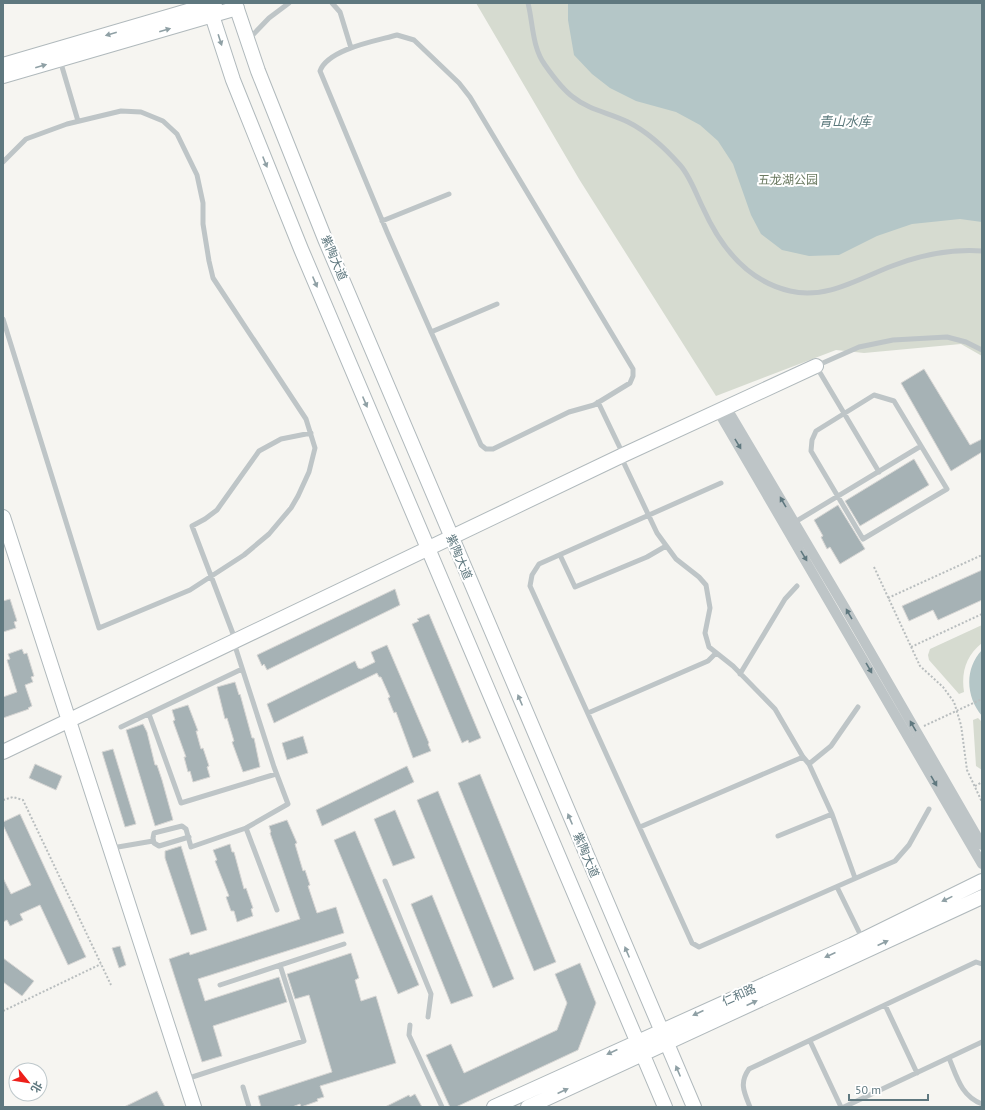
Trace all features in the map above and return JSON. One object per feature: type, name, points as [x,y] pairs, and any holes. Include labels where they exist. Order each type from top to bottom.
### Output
[{"type":"street","name":"紫陶大道","points":[[236,5],[258,71],[300,177],[451,537],[694,1107]]},
{"type":"street","points":[[3,65],[211,7],[236,5]]},
{"type":"street","points":[[3,76],[60,60],[211,7]]},
{"type":"street","points":[[211,7],[233,80],[273,180],[427,548],[665,1107]]},
{"type":"street","points":[[3,752],[622,455],[816,366]]},
{"type":"street","points":[[722,409],[795,522],[982,845]]},
{"type":"street","points":[[722,409],[982,864]]},
{"type":"street","points":[[4,521],[112,848],[194,1107]]},
{"type":"street","name":"仁和路","points":[[663,1037],[982,882]]},
{"type":"street","name":"仁和路","points":[[494,1107],[640,1047],[982,897]]},
{"type":"street","name":"仁和路","points":[[528,1107],[640,1047]]},
{"type":"lane","points":[[248,41],[270,18],[289,3]]},
{"type":"lane","points":[[332,3],[340,12],[351,48]]},
{"type":"lane","points":[[528,3],[535,44],[543,63],[572,96],[591,108],[628,122],[660,144],[681,166],[712,227],[726,250],[745,268],[768,283],[790,291],[814,293],[836,289],[894,265],[934,254],[969,250],[982,251]]},
{"type":"lane","points":[[397,35],[406,36],[414,40],[459,83],[477,107],[633,369],[633,376],[630,383],[598,402],[569,412],[493,449],[486,449],[481,445],[382,221],[320,71],[328,59],[351,48],[397,35]]},
{"type":"lane","points":[[60,60],[78,121]]},
{"type":"lane","points":[[3,162],[26,139],[78,121],[121,111],[141,112],[163,121],[177,134],[198,175],[203,203],[203,224],[208,261],[213,278],[306,419],[311,433],[315,448],[313,460],[305,484],[291,508],[257,545],[211,577],[190,590],[99,628],[3,319]]},
{"type":"lane","points":[[382,221],[449,194]]},
{"type":"lane","points":[[431,332],[497,304]]},
{"type":"lane","points":[[879,472],[816,366],[859,347],[893,340],[947,337],[966,342],[982,350]]},
{"type":"lane","points":[[874,395],[894,401],[921,446],[947,489],[863,539],[811,451],[811,445],[816,430],[874,395]]},
{"type":"lane","points":[[598,402],[657,533],[676,559],[699,577],[706,585],[710,608],[705,638],[709,647],[715,654],[740,674],[775,709],[803,757],[809,764],[832,814],[855,878]]},
{"type":"lane","points":[[153,840],[154,833],[176,826],[182,826],[186,829],[191,847],[246,828],[288,804],[276,774],[234,640],[192,526],[205,520],[216,510],[259,451],[281,439],[311,433]]},
{"type":"lane","points":[[795,522],[921,446]]},
{"type":"lane","points":[[721,483],[539,564],[532,575],[530,586],[692,944],[699,947],[895,861],[913,839],[929,809]]},
{"type":"lane","points":[[560,555],[575,587],[647,557],[666,546]]},
{"type":"lane","points":[[740,674],[785,599],[797,586]]},
{"type":"lane","points":[[588,713],[708,661],[715,654]]},
{"type":"lane","points":[[121,727],[242,669]]},
{"type":"lane","points":[[809,764],[831,746],[858,707]]},
{"type":"lane","points":[[149,714],[181,803],[276,774]]},
{"type":"lane","points":[[640,827],[803,757]]},
{"type":"lane","points":[[778,836],[832,814]]},
{"type":"lane","points":[[246,828],[277,910]]},
{"type":"lane","points":[[153,840],[159,846],[189,837]]},
{"type":"lane","points":[[112,848],[153,840]]},
{"type":"lane","points":[[385,881],[431,994],[428,1017]]},
{"type":"lane","points":[[837,887],[862,940]]},
{"type":"lane","points":[[220,985],[344,944]]},
{"type":"lane","points":[[750,1107],[742,1084],[749,1069],[976,962],[982,964]]},
{"type":"lane","points":[[186,1079],[304,1041],[280,965]]},
{"type":"lane","points":[[885,1005],[917,1073]]},
{"type":"lane","points":[[410,1025],[409,1035],[442,1107]]},
{"type":"lane","points":[[810,1041],[842,1107],[982,1042]]},
{"type":"lane","points":[[949,1058],[962,1091],[970,1098],[982,1104]]},
{"type":"lane","points":[[243,1087],[249,1107]]},
{"type":"path","points":[[888,598],[982,555]]},
{"type":"path","points":[[874,567],[920,666],[943,687],[957,710],[964,739],[967,770],[982,802]]},
{"type":"path","points":[[911,647],[982,614]]},
{"type":"path","points":[[915,730],[982,699]]},
{"type":"path","points":[[975,786],[982,782]]},
{"type":"path","points":[[3,800],[13,797],[23,800],[111,985]]},
{"type":"path","points":[[3,1011],[101,964]]},
{"type":"green space","name":"五龙湖公园","points":[[476,3],[982,3],[982,356],[961,344],[864,353],[836,350],[716,396],[579,179]]},
{"type":"green space","points":[[982,625],[982,643],[968,659],[963,678],[964,692],[959,694],[929,660],[928,655],[930,649]]},
{"type":"green space","points":[[978,718],[982,722],[982,770],[976,766],[973,720]]},
{"type":"water","name":"青山水库","points":[[568,3],[982,3],[982,222],[960,219],[912,224],[877,236],[839,255],[809,256],[782,250],[761,234],[751,215],[733,164],[718,141],[700,125],[676,112],[636,101],[610,88],[592,74],[574,55],[568,20]]},
{"type":"water","points":[[982,650],[982,716],[973,700],[969,683],[972,666]]},
{"type":"building","points":[[924,369],[970,445],[982,439],[982,452],[951,471],[901,383]]},
{"type":"building","points":[[914,459],[929,485],[860,526],[845,501]]},
{"type":"building","points":[[838,505],[865,549],[840,564],[830,547],[827,549],[821,537],[823,536],[814,520]]},
{"type":"building","points":[[982,570],[982,600],[938,620],[933,610],[909,621],[902,606]]},
{"type":"building","points":[[395,589],[400,605],[267,670],[264,664],[262,666],[257,655]]},
{"type":"building","points":[[10,599],[17,621],[14,622],[16,628],[3,632],[3,601]]},
{"type":"building","points":[[429,614],[481,738],[469,743],[468,740],[462,743],[412,624],[419,621],[417,619]]},
{"type":"building","points":[[387,645],[429,743],[428,744],[431,751],[413,758],[396,712],[394,713],[388,698],[390,697],[381,677],[379,677],[377,673],[274,723],[267,704],[355,661],[358,668],[361,669],[375,662],[371,652]]},
{"type":"building","points":[[22,649],[24,654],[27,653],[34,676],[31,677],[33,682],[25,685],[32,706],[28,708],[29,709],[3,718],[3,697],[17,692],[7,660],[10,659],[8,654]]},
{"type":"building","points":[[235,682],[239,695],[240,694],[252,738],[254,738],[260,767],[243,772],[232,742],[234,741],[227,718],[225,719],[217,687]]},
{"type":"building","points":[[188,705],[198,731],[196,731],[201,749],[203,748],[209,766],[207,767],[210,777],[193,782],[190,771],[188,772],[184,757],[186,757],[173,721],[175,720],[172,710]]},
{"type":"building","points":[[143,724],[147,732],[155,765],[157,765],[162,780],[173,820],[155,826],[126,730]]},
{"type":"building","points":[[303,736],[308,753],[287,760],[282,743]]},
{"type":"building","points":[[113,749],[136,824],[125,827],[102,752]]},
{"type":"building","points":[[35,764],[62,776],[56,790],[29,778]]},
{"type":"building","points":[[407,766],[414,782],[322,826],[316,810]]},
{"type":"building","points":[[480,774],[556,962],[534,971],[458,783]]},
{"type":"building","points":[[438,791],[514,979],[493,988],[417,800]]},
{"type":"building","points":[[395,810],[415,858],[393,866],[374,819]]},
{"type":"building","points":[[20,814],[86,957],[68,965],[40,905],[20,914],[23,920],[10,926],[7,920],[3,922],[3,878],[11,894],[31,885],[3,825],[3,822]]},
{"type":"building","points":[[287,820],[297,843],[295,844],[303,871],[305,870],[310,885],[308,886],[317,913],[336,907],[344,933],[198,979],[205,1001],[279,977],[287,1002],[213,1026],[222,1056],[202,1062],[169,959],[189,952],[190,955],[300,919],[270,833],[269,826]]},
{"type":"building","points":[[355,831],[419,985],[398,994],[334,840]]},
{"type":"building","points":[[230,844],[232,852],[234,852],[244,889],[246,888],[253,908],[251,909],[253,916],[237,922],[234,911],[231,911],[226,897],[229,896],[215,861],[217,860],[213,850]]},
{"type":"building","points":[[181,846],[207,930],[191,935],[165,858],[165,851]]},
{"type":"building","points":[[432,895],[473,996],[451,1004],[411,904]]},
{"type":"building","points":[[120,946],[126,965],[119,968],[112,948]]},
{"type":"building","points":[[351,953],[359,978],[355,980],[361,1001],[376,996],[396,1063],[320,1086],[324,1097],[317,1099],[318,1101],[301,1107],[300,1104],[292,1107],[261,1107],[258,1096],[332,1072],[309,995],[295,999],[287,974]]},
{"type":"building","points":[[3,958],[34,981],[22,996],[3,982]]},
{"type":"building","points":[[580,963],[596,1003],[578,1050],[456,1107],[450,1107],[426,1055],[451,1044],[464,1073],[557,1030],[567,1003],[555,974]]},
{"type":"building","points":[[157,1091],[165,1107],[124,1107]]},
{"type":"building","points":[[415,1094],[422,1107],[385,1107],[409,1095],[410,1097]]}]
